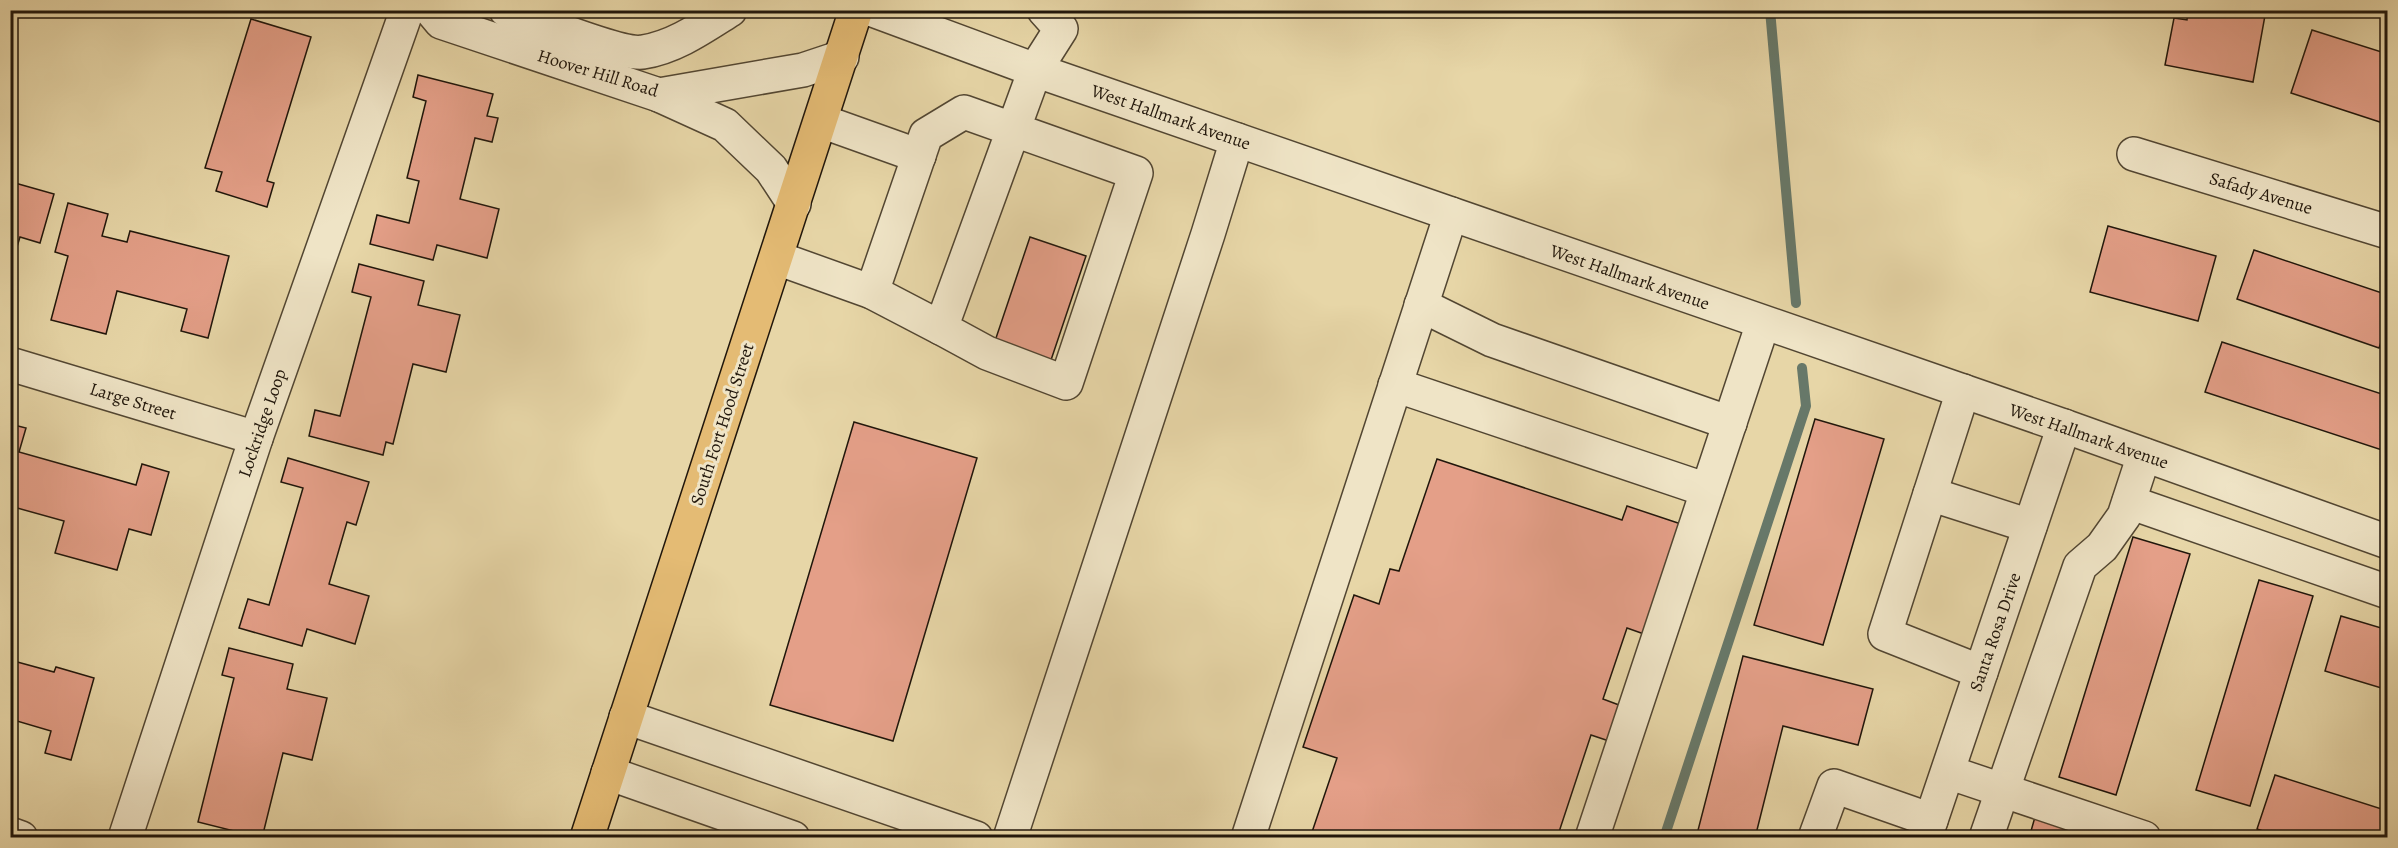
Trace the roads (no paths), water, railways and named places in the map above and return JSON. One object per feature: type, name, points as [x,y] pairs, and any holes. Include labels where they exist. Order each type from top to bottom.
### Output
[{"type":"main road","name":"South Fort Hood Street","points":[[587,837],[856,10]]},
{"type":"street","name":"Lockridge Loop","points":[[125,837],[256,438],[407,10]]},
{"type":"street","name":"Hoover Hill Road","points":[[431,10],[441,22],[658,95],[803,70],[842,57]]},
{"type":"street","name":"Hoover Hill Road","points":[[506,10],[619,49],[642,53],[684,38],[730,10]]},
{"type":"street","name":"West Hallmark Avenue","points":[[873,10],[1035,70],[2064,426],[2388,542]]},
{"type":"street","points":[[942,328],[1012,128],[1059,15]]},
{"type":"street","points":[[658,95],[724,125],[771,169],[794,204]]},
{"type":"street","points":[[777,258],[872,292],[987,353],[1066,383],[1136,173],[964,112],[926,135],[872,292]]},
{"type":"street","points":[[821,121],[919,156]]},
{"type":"street","points":[[1010,837],[1237,140]]},
{"type":"street","name":"Safady Avenue","points":[[2134,154],[2388,232]]},
{"type":"street","points":[[1248,837],[1451,214]]},
{"type":"street","points":[[1420,305],[1492,340],[1730,423]]},
{"type":"street","points":[[1592,837],[1763,323]]},
{"type":"street","name":"Large Street","points":[[10,364],[256,438]]},
{"type":"street","points":[[1395,384],[1707,490]]},
{"type":"street","points":[[1963,392],[1885,634],[1981,672]]},
{"type":"street","name":"Santa Rosa Drive","points":[[1928,829],[2064,426]]},
{"type":"street","points":[[1986,837],[2080,566],[2102,547],[2124,516],[2144,455]]},
{"type":"street","points":[[1930,494],[2030,526]]},
{"type":"street","points":[[2129,502],[2388,592]]},
{"type":"street","points":[[626,717],[976,837]]},
{"type":"street","points":[[1948,772],[2144,837]]},
{"type":"street","points":[[608,773],[793,837]]},
{"type":"street","points":[[1815,837],[1834,786],[1928,829]]},
{"type":"street","points":[[10,834],[21,837]]},
{"type":"waterway","points":[[1770,10],[1796,303]]},
{"type":"waterway","points":[[1664,838],[1806,406],[1802,368]]}]
